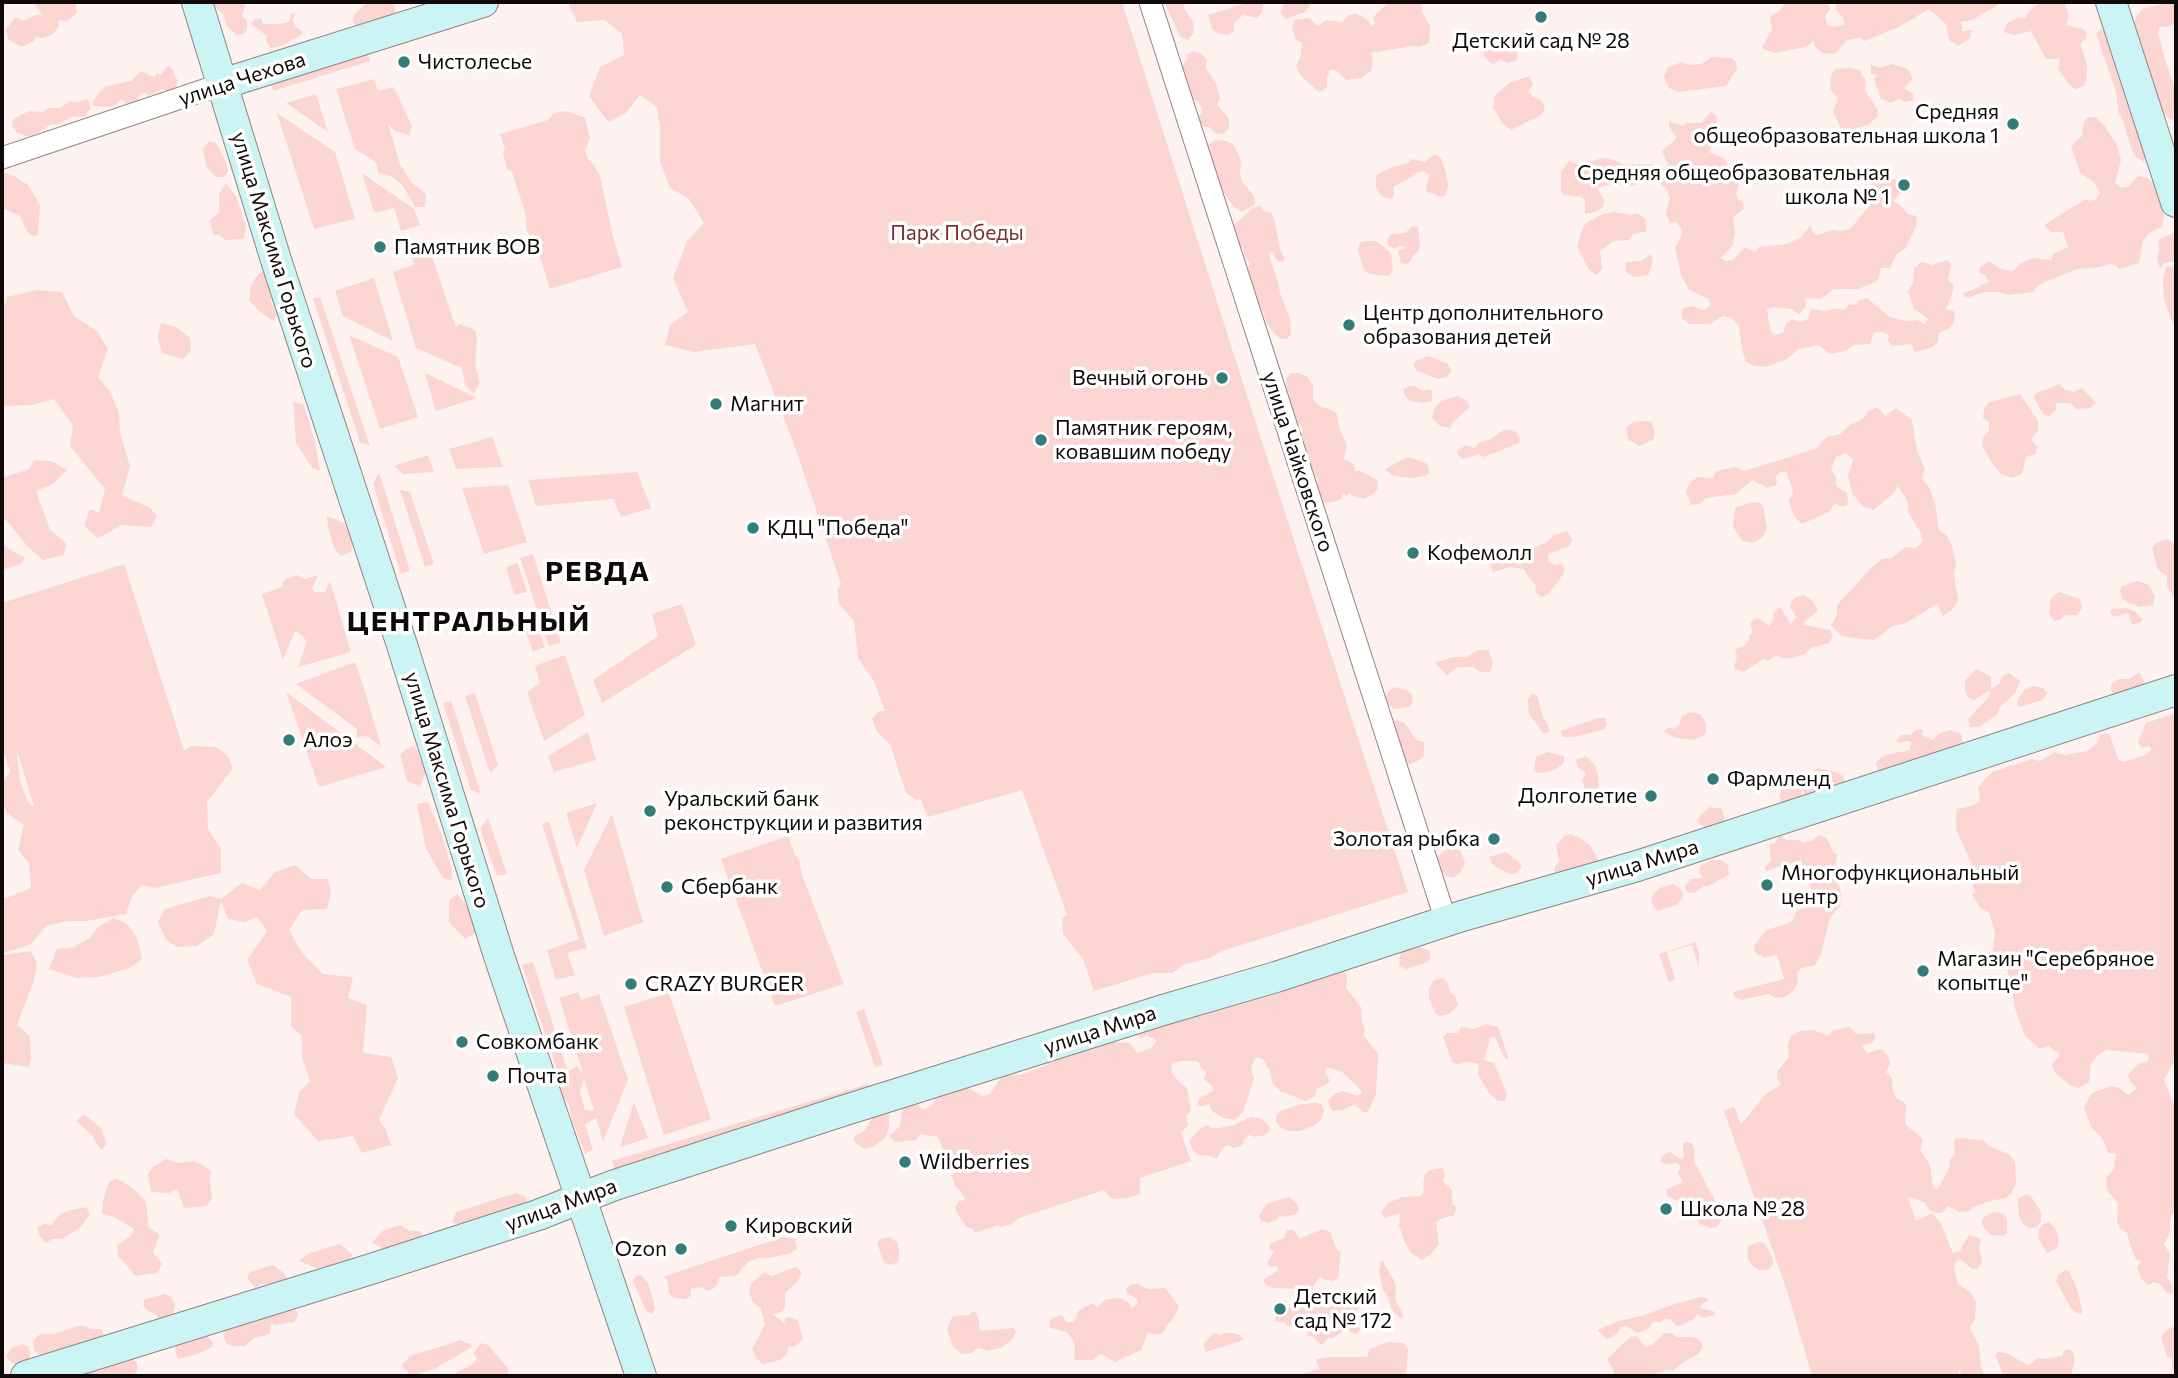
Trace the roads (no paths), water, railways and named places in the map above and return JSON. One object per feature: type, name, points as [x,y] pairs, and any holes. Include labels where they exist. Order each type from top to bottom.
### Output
[{"type":"main road","name":"улица Максима Горького","points":[[197,2],[282,280],[406,658],[496,945],[641,1376]]},
{"type":"main road","name":"улица Чехова","points":[[222,84],[483,2]]},
{"type":"main road","points":[[2111,2],[2176,202]]},
{"type":"main road","name":"улица Мира","points":[[26,1376],[538,1215],[580,1198],[834,1114],[1276,977],[1446,921],[1637,866],[2176,690]]},
{"type":"street","name":"улица Чайковского","points":[[1150,2],[1446,921]]},
{"type":"street","name":"улица Чехова","points":[[2,158],[222,84]]},
{"type":"place","name":"Детский сад № 28","points":[[1541,17]]},
{"type":"place","name":"Чистолесье","points":[[404,62]]},
{"type":"place","name":"Средняя общеобразовательная школа 1","points":[[2013,124]]},
{"type":"place","name":"Средняя общеобразовательная школа № 1","points":[[1904,185]]},
{"type":"place","name":"Памятник ВОВ","points":[[380,247]]},
{"type":"place","name":"Центр дополнительного образования детей","points":[[1349,325]]},
{"type":"place","name":"Вечный огонь","points":[[1222,378]]},
{"type":"place","name":"Магнит","points":[[716,404]]},
{"type":"place","name":"Памятник героям, ковавшим победу","points":[[1041,440]]},
{"type":"place","name":"КДЦ \"Победа\"","points":[[753,528]]},
{"type":"place","name":"Кофемолл","points":[[1413,553]]},
{"type":"place","name":"Алоэ","points":[[289,740]]},
{"type":"place","name":"Фармленд","points":[[1713,779]]},
{"type":"place","name":"Долголетие","points":[[1651,796]]},
{"type":"place","name":"Уральский банк реконструкции и развития","points":[[650,811]]},
{"type":"place","name":"Золотая рыбка","points":[[1494,839]]},
{"type":"place","name":"Многофункциональный центр","points":[[1767,885]]},
{"type":"place","name":"Сбербанк","points":[[667,887]]},
{"type":"place","name":"Магазин \"Серебряное копытце\"","points":[[1923,971]]},
{"type":"place","name":"CRAZY BURGER","points":[[631,984]]},
{"type":"place","name":"Совкомбанк","points":[[462,1042]]},
{"type":"place","name":"Почта","points":[[493,1076]]},
{"type":"place","name":"Wildberries","points":[[905,1162]]},
{"type":"place","name":"Школа № 28","points":[[1666,1209]]},
{"type":"place","name":"Кировский","points":[[731,1226]]},
{"type":"place","name":"Ozon","points":[[681,1249]]},
{"type":"place","name":"Детский сад № 172","points":[[1280,1309]]},
{"type":"district","name":"РЕВДА","points":[[598,572]]},
{"type":"district","name":"ЦЕНТРАЛЬНЫЙ","points":[[469,622]]},
{"type":"park label","name":"Парк Победы","points":[[957,233]]}]
